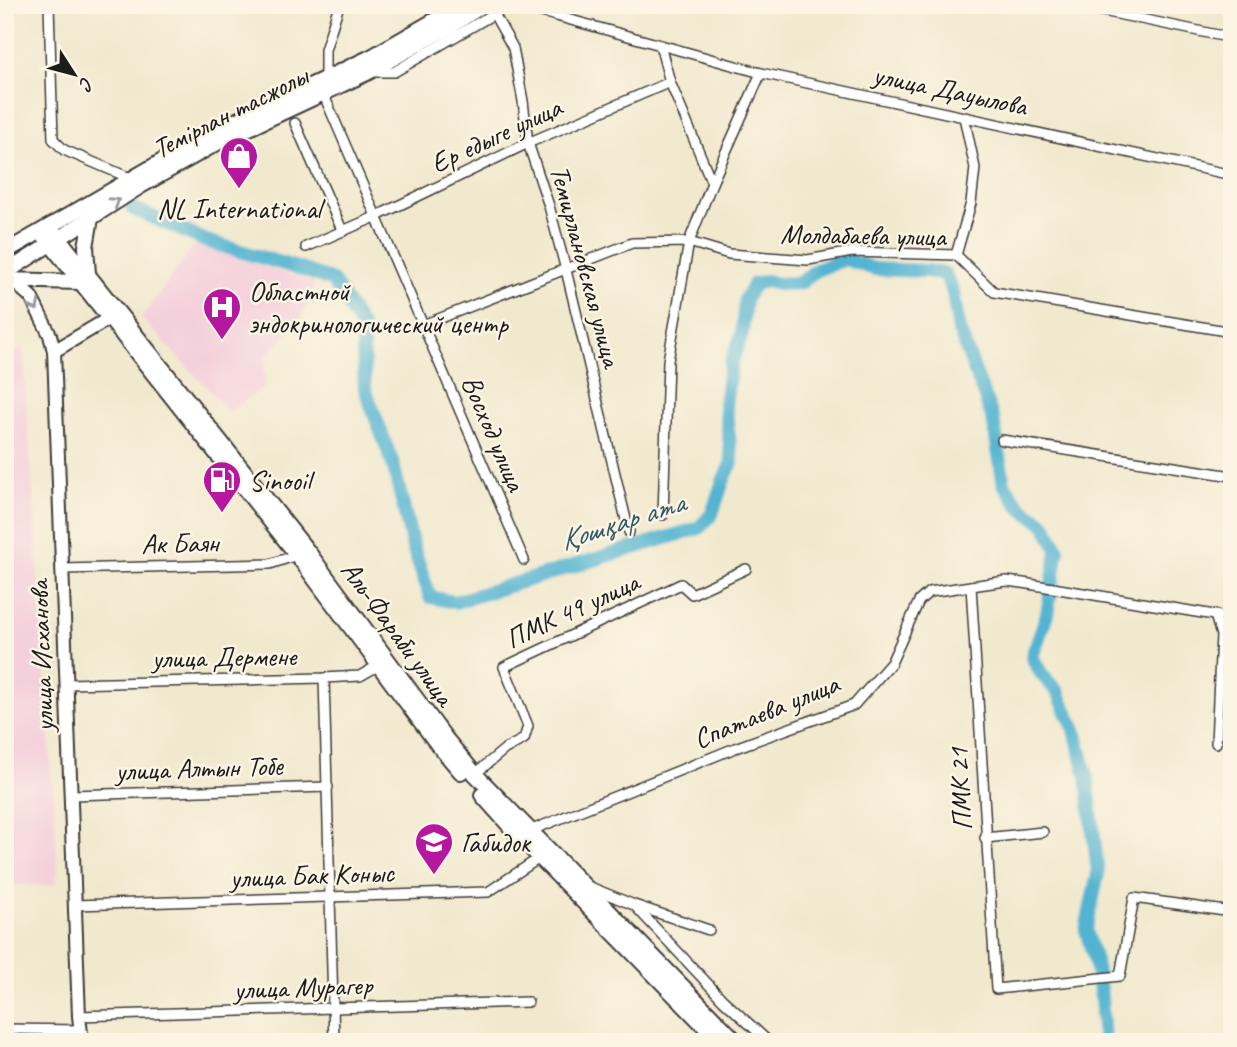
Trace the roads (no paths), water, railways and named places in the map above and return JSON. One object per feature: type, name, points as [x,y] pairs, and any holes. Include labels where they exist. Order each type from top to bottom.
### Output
[{"type":"main road","name":"Темірлан тасжолы","points":[[5,252],[91,218],[139,187],[324,85],[461,5]]},
{"type":"main road","name":"Темірлан тасжолы","points":[[8,278],[50,236],[130,178],[216,130],[324,85],[367,72],[451,26],[489,9]]},
{"type":"main road","points":[[8,278],[84,279],[91,218]]},
{"type":"main road","name":"Аль-Фараби улица","points":[[50,236],[306,549],[446,739],[541,857],[723,1039]]},
{"type":"main road","name":"улица Исханова","points":[[8,278],[31,297],[50,335],[54,351],[79,1017],[82,1036]]},
{"type":"main road","name":"Аль-Фараби улица","points":[[84,279],[108,319],[297,555],[438,746],[525,834],[582,884],[723,1039]]},
{"type":"main road","points":[[54,351],[108,319]]},
{"type":"street","points":[[49,5],[53,139],[64,150],[130,178]]},
{"type":"street","points":[[324,85],[325,50],[339,5]]},
{"type":"street","points":[[489,9],[509,5]]},
{"type":"street","name":"улица Дауылова","points":[[517,5],[761,73],[1232,174]]},
{"type":"street","points":[[1074,5],[1232,38]]},
{"type":"street","name":"Темирлановская улица","points":[[489,9],[513,48],[528,144],[549,206],[566,270],[629,532]]},
{"type":"street","points":[[660,45],[670,82],[712,183]]},
{"type":"street","points":[[663,514],[668,361],[689,242],[761,73]]},
{"type":"street","name":"Ер едыге улица","points":[[306,247],[528,144],[670,82]]},
{"type":"street","name":"Восход улица","points":[[324,85],[375,217],[524,560]]},
{"type":"street","points":[[956,255],[971,203],[975,169],[964,117]]},
{"type":"street","points":[[295,124],[342,230]]},
{"type":"street","name":"Молдабаева улица","points":[[423,325],[632,243],[689,242],[729,254],[808,260],[852,252],[956,255],[994,292],[1232,332]]},
{"type":"street","points":[[1002,440],[1232,476]]},
{"type":"street","name":"Ак Баян","points":[[62,569],[270,564],[297,555]]},
{"type":"street","name":"ПМК 49 улица","points":[[475,774],[505,748],[524,738],[527,732],[528,726],[504,667],[681,584],[692,594],[746,569]]},
{"type":"street","name":"Спатаева улица","points":[[525,834],[735,748],[854,705],[891,663],[919,601],[929,592],[1006,582],[1042,585],[1232,618]]},
{"type":"street","name":"ПМК 21","points":[[971,586],[996,989],[1120,976],[1134,898],[1232,912]]},
{"type":"street","points":[[1215,615],[1221,635],[1216,743]]},
{"type":"street","name":"улица Дермене","points":[[66,684],[360,676],[379,665]]},
{"type":"street","points":[[324,678],[334,1042]]},
{"type":"street","name":"улица Алтын Тобе","points":[[72,795],[328,787]]},
{"type":"street","points":[[985,838],[1043,832]]},
{"type":"street","name":"улица Бак Коныс","points":[[75,905],[488,892],[541,857]]},
{"type":"street","points":[[582,884],[709,930]]},
{"type":"street","points":[[634,905],[723,1000],[769,1042]]},
{"type":"street","name":"улица Мурагер","points":[[79,1017],[528,1002]]},
{"type":"street","points":[[5,1029],[82,1036]]},
{"type":"waterway","name":"Қошқар ата","points":[[132,208],[206,241],[333,281],[362,328],[365,389],[393,464],[413,547],[430,597],[455,602],[699,528],[712,514],[732,462],[725,404],[731,363],[742,334],[745,299],[754,284],[766,281],[778,284],[800,283],[816,270],[845,259],[874,269],[945,274],[953,292],[959,330],[993,419],[1004,484],[1021,508],[1045,524],[1058,550],[1047,614],[1032,657],[1042,675],[1058,692],[1075,730],[1087,776],[1098,873],[1086,930],[1101,996],[1104,1042]]},
{"type":"place","name":"NL International","points":[[239,190]]},
{"type":"place","name":"Областной эндокринологический центр","points":[[222,341]]},
{"type":"place","name":"Sinooil","points":[[222,514]]},
{"type":"place","name":"Габидок","points":[[434,876]]}]
